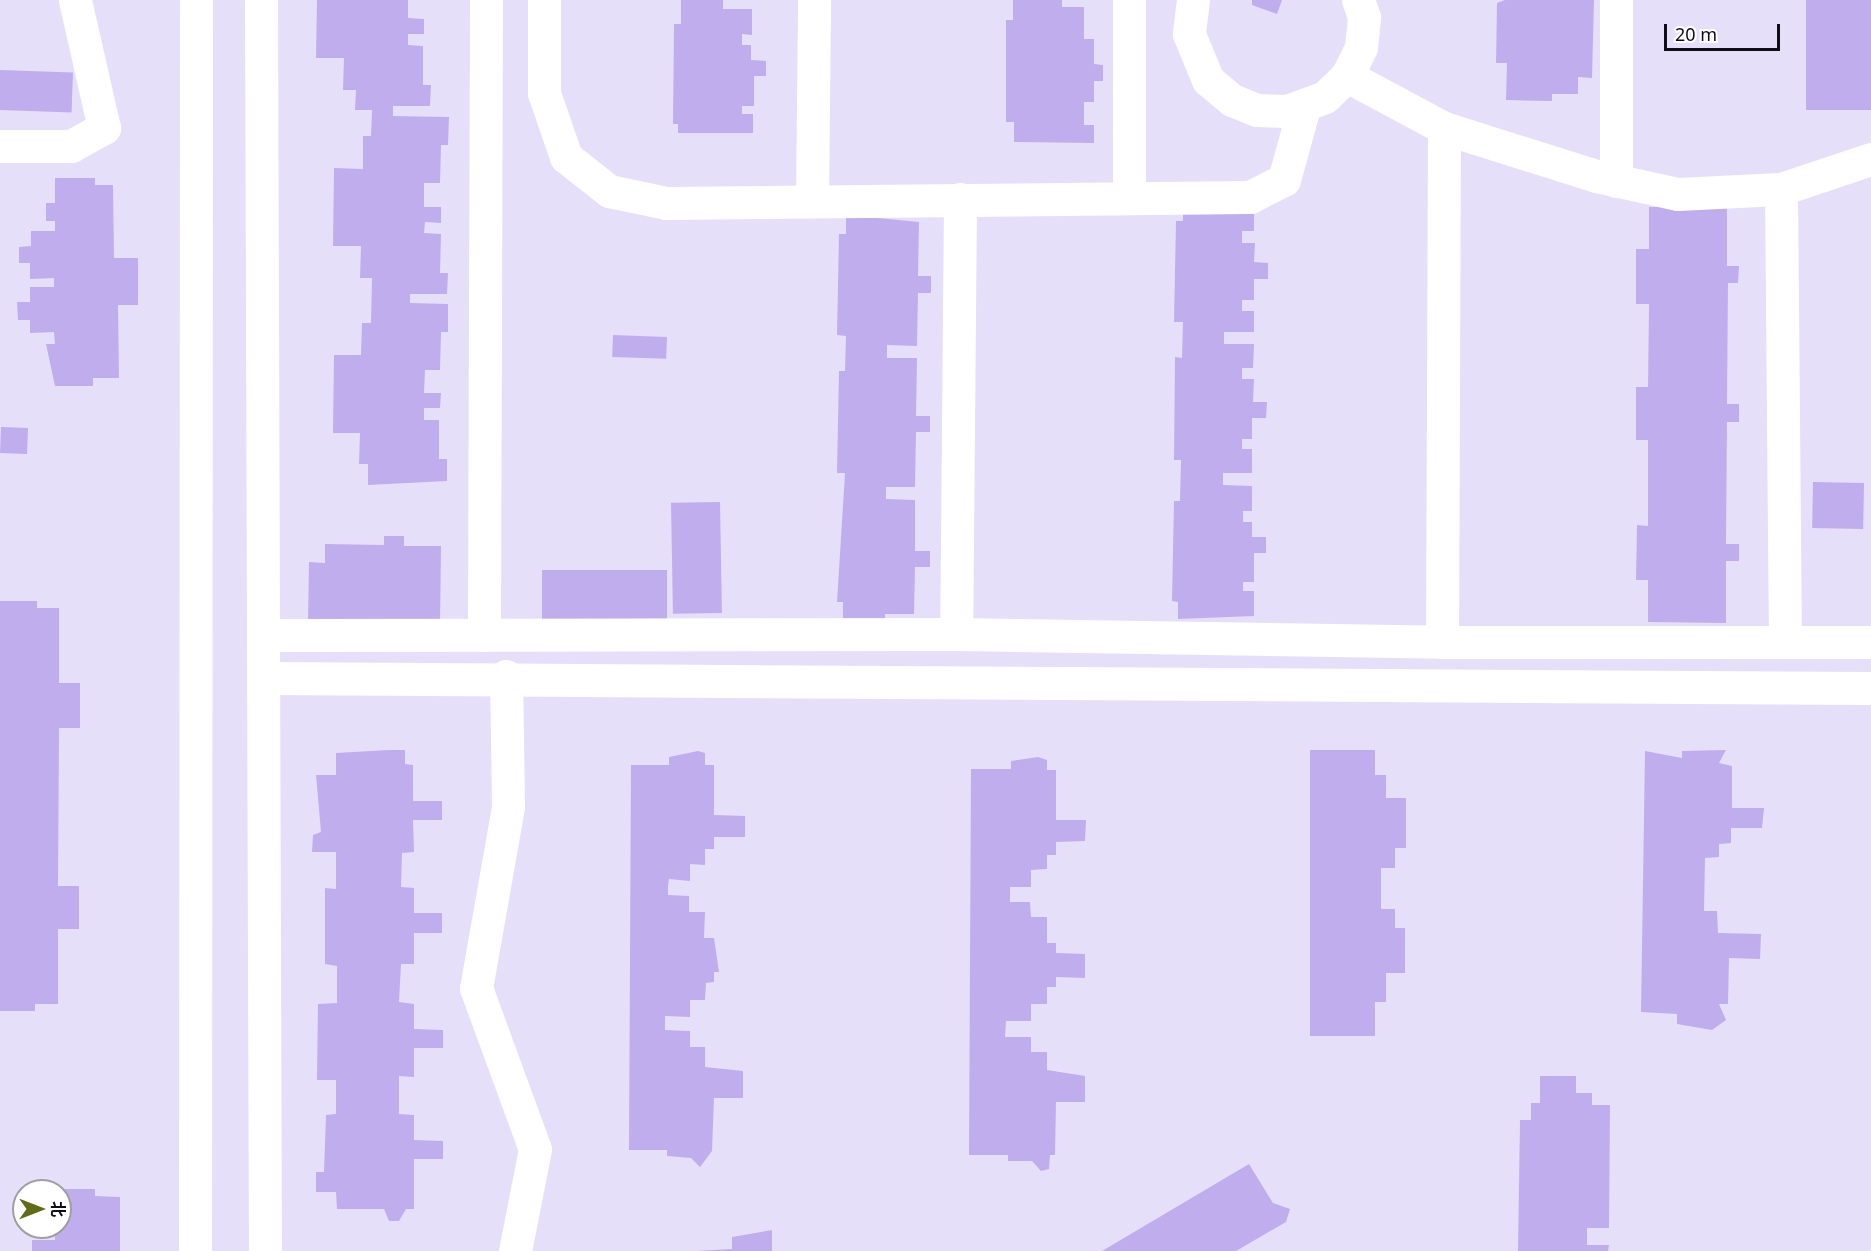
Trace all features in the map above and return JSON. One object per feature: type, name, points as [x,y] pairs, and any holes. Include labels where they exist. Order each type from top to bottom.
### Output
[{"type":"street","points":[[0,146],[71,146],[104,128],[75,0]]},
{"type":"street","points":[[195,1251],[196,0]]},
{"type":"street","points":[[261,0],[265,1251]]},
{"type":"street","points":[[484,635],[486,0]]},
{"type":"street","points":[[544,0],[544,93],[566,157],[609,191],[666,202],[1250,197],[1284,180],[1304,107]]},
{"type":"street","points":[[812,201],[814,0]]},
{"type":"street","points":[[1129,0],[1129,198]]},
{"type":"street","points":[[1193,0],[1189,34],[1209,80],[1232,100],[1257,110],[1304,107],[1325,97],[1347,76],[1360,47],[1364,17],[1358,0]]},
{"type":"street","points":[[1616,0],[1616,181]]},
{"type":"street","points":[[1347,76],[1444,128],[1616,181],[1678,194],[1781,189],[1871,159]]},
{"type":"street","points":[[1442,642],[1444,128]]},
{"type":"street","points":[[1781,189],[1785,642]]},
{"type":"street","points":[[956,634],[960,199]]},
{"type":"street","points":[[264,635],[956,634],[1442,642],[1871,642]]},
{"type":"street","points":[[264,678],[506,676],[1871,688]]},
{"type":"street","points":[[506,676],[508,807],[476,988],[535,1149],[515,1251]]},
{"type":"building","points":[[317,0],[408,0],[408,18],[424,19],[424,34],[408,34],[408,45],[423,46],[423,85],[431,85],[430,106],[393,106],[393,116],[449,117],[448,145],[441,145],[440,183],[424,183],[424,207],[441,207],[441,223],[425,222],[424,233],[441,234],[440,273],[448,273],[447,294],[410,294],[410,303],[448,304],[448,332],[441,332],[440,370],[425,370],[424,393],[441,393],[440,408],[424,408],[424,420],[439,420],[439,459],[447,459],[447,481],[368,485],[368,464],[359,464],[360,433],[333,433],[334,355],[361,355],[362,323],[371,323],[372,278],[360,278],[361,246],[333,246],[334,168],[363,169],[363,136],[371,136],[372,110],[355,110],[356,90],[343,90],[344,58],[316,58]]},
{"type":"building","points":[[681,0],[723,0],[723,9],[752,9],[752,35],[742,34],[742,45],[751,45],[751,60],[766,61],[766,76],[754,76],[754,106],[742,106],[742,114],[753,114],[753,133],[678,133],[678,124],[673,124],[674,24],[681,24]]},
{"type":"building","points":[[1013,0],[1062,0],[1062,7],[1084,7],[1084,39],[1094,39],[1094,64],[1103,65],[1103,81],[1094,81],[1094,102],[1084,102],[1084,125],[1094,125],[1094,143],[1014,142],[1014,122],[1006,122],[1006,20],[1013,20]]},
{"type":"building","points":[[1252,0],[1282,0],[1277,14],[1252,5]]},
{"type":"building","points":[[1505,0],[1594,0],[1592,78],[1578,77],[1578,94],[1552,94],[1552,101],[1506,100],[1507,63],[1496,63],[1497,3]]},
{"type":"building","points":[[1806,0],[1871,0],[1871,110],[1806,110]]},
{"type":"building","points":[[0,70],[73,73],[72,113],[0,110]]},
{"type":"building","points":[[55,178],[95,178],[95,185],[113,185],[114,258],[138,258],[138,305],[118,305],[119,378],[93,378],[93,386],[55,386],[46,344],[55,344],[54,332],[30,333],[30,320],[18,320],[17,302],[30,302],[30,287],[54,287],[54,278],[30,279],[30,263],[19,263],[19,247],[31,246],[31,231],[55,231],[55,221],[46,221],[46,203],[55,203]]},
{"type":"building","points":[[1183,202],[1254,210],[1254,231],[1242,231],[1242,243],[1255,243],[1254,262],[1268,263],[1268,279],[1254,279],[1254,300],[1242,300],[1242,311],[1254,311],[1254,332],[1224,332],[1224,344],[1254,344],[1253,368],[1242,368],[1242,379],[1254,379],[1253,402],[1267,402],[1266,418],[1252,418],[1252,439],[1242,439],[1242,449],[1252,449],[1252,473],[1223,473],[1223,485],[1252,486],[1252,511],[1243,511],[1243,522],[1252,522],[1252,537],[1266,537],[1266,553],[1254,553],[1254,582],[1243,582],[1243,591],[1254,591],[1254,616],[1178,619],[1178,602],[1172,601],[1174,501],[1180,501],[1181,460],[1174,460],[1175,357],[1182,358],[1183,322],[1174,322],[1176,221],[1183,221]]},
{"type":"building","points":[[1649,207],[1727,208],[1727,266],[1739,266],[1738,283],[1728,283],[1727,404],[1739,404],[1739,422],[1727,422],[1726,544],[1739,544],[1739,561],[1726,561],[1726,623],[1648,622],[1648,580],[1636,580],[1637,525],[1648,526],[1648,440],[1636,440],[1636,387],[1648,387],[1649,304],[1636,304],[1636,249],[1649,249]]},
{"type":"building","points":[[846,215],[919,222],[918,276],[931,276],[931,293],[918,293],[917,346],[887,345],[887,358],[917,358],[916,416],[930,416],[930,432],[916,432],[915,487],[886,487],[886,499],[915,500],[915,551],[930,551],[930,567],[915,567],[914,614],[885,614],[885,620],[843,619],[843,602],[837,602],[845,473],[837,473],[839,371],[845,371],[846,336],[837,335],[839,234],[846,234]]},
{"type":"building","points":[[613,335],[667,337],[666,359],[612,357]]},
{"type":"building","points":[[1,427],[28,428],[27,454],[0,453]]},
{"type":"building","points":[[1813,482],[1864,483],[1863,529],[1812,528]]},
{"type":"building","points":[[720,502],[722,613],[673,614],[671,503]]},
{"type":"building","points":[[384,536],[404,536],[404,546],[441,546],[440,624],[308,623],[309,562],[325,563],[325,544],[384,545]]},
{"type":"building","points":[[542,570],[667,570],[667,627],[542,627]]},
{"type":"building","points":[[0,601],[37,601],[37,608],[59,608],[59,683],[80,683],[80,728],[59,728],[58,886],[79,886],[79,929],[58,929],[58,1004],[35,1004],[35,1011],[0,1011]]},
{"type":"building","points":[[405,750],[405,764],[413,765],[413,801],[442,801],[442,820],[413,820],[414,852],[402,853],[401,887],[414,888],[414,913],[442,913],[442,933],[414,933],[414,964],[401,964],[399,1002],[414,1004],[414,1029],[443,1030],[443,1048],[414,1048],[414,1077],[399,1076],[399,1114],[414,1115],[414,1140],[443,1141],[443,1159],[414,1159],[414,1209],[406,1209],[399,1221],[389,1221],[384,1209],[337,1209],[336,1192],[316,1192],[316,1172],[324,1172],[326,1115],[336,1114],[336,1080],[317,1080],[318,1004],[337,1003],[337,966],[325,964],[325,888],[336,889],[336,852],[312,852],[313,835],[321,832],[316,775],[336,775],[336,753]]},
{"type":"building","points":[[1310,750],[1375,750],[1375,775],[1386,775],[1386,798],[1406,798],[1406,848],[1395,848],[1395,868],[1381,868],[1381,909],[1395,909],[1395,928],[1405,928],[1405,973],[1386,973],[1386,1002],[1375,1002],[1375,1036],[1310,1036]]},
{"type":"building","points":[[1726,750],[1719,763],[1732,766],[1732,808],[1764,808],[1762,828],[1731,828],[1731,843],[1719,844],[1719,857],[1705,858],[1704,911],[1717,911],[1718,933],[1761,934],[1760,959],[1729,958],[1728,1004],[1719,1004],[1726,1020],[1712,1030],[1677,1024],[1677,1014],[1641,1012],[1645,751],[1682,758],[1682,751]]},
{"type":"building","points":[[698,751],[705,753],[705,765],[714,765],[714,815],[745,816],[745,837],[714,837],[714,849],[705,849],[705,865],[690,864],[690,881],[669,879],[668,886],[668,895],[689,896],[689,912],[705,912],[704,938],[714,938],[719,972],[714,972],[714,982],[706,983],[705,1000],[690,1000],[690,1017],[665,1016],[665,1030],[690,1031],[690,1047],[705,1047],[705,1067],[743,1071],[743,1098],[714,1098],[712,1151],[700,1167],[691,1158],[667,1156],[667,1150],[629,1150],[631,765],[669,765],[669,757]]},
{"type":"building","points":[[1038,757],[1047,760],[1047,770],[1056,770],[1056,820],[1086,820],[1085,841],[1056,842],[1056,855],[1047,855],[1047,869],[1031,870],[1031,887],[1010,887],[1010,902],[1030,902],[1031,917],[1047,917],[1047,943],[1056,943],[1056,953],[1085,954],[1085,978],[1056,977],[1056,987],[1047,987],[1047,1004],[1031,1004],[1031,1021],[1006,1021],[1005,1037],[1031,1037],[1031,1052],[1047,1052],[1047,1070],[1085,1076],[1085,1102],[1056,1102],[1055,1155],[1050,1155],[1049,1169],[1041,1171],[1032,1161],[1008,1161],[1008,1155],[969,1155],[971,769],[1011,769],[1011,761]]},
{"type":"building","points":[[1540,1076],[1576,1076],[1576,1093],[1592,1093],[1592,1105],[1610,1105],[1609,1228],[1587,1228],[1587,1245],[1609,1245],[1608,1251],[1518,1251],[1520,1120],[1531,1120],[1531,1103],[1540,1103]]},
{"type":"building","points":[[1249,1164],[1273,1203],[1290,1209],[1286,1222],[1236,1251],[1102,1251]]},
{"type":"building","points":[[72,1189],[95,1189],[95,1196],[120,1197],[120,1251],[32,1251],[32,1240],[72,1239]]},
{"type":"building","points":[[772,1230],[772,1251],[696,1251],[732,1249],[732,1237]]}]
